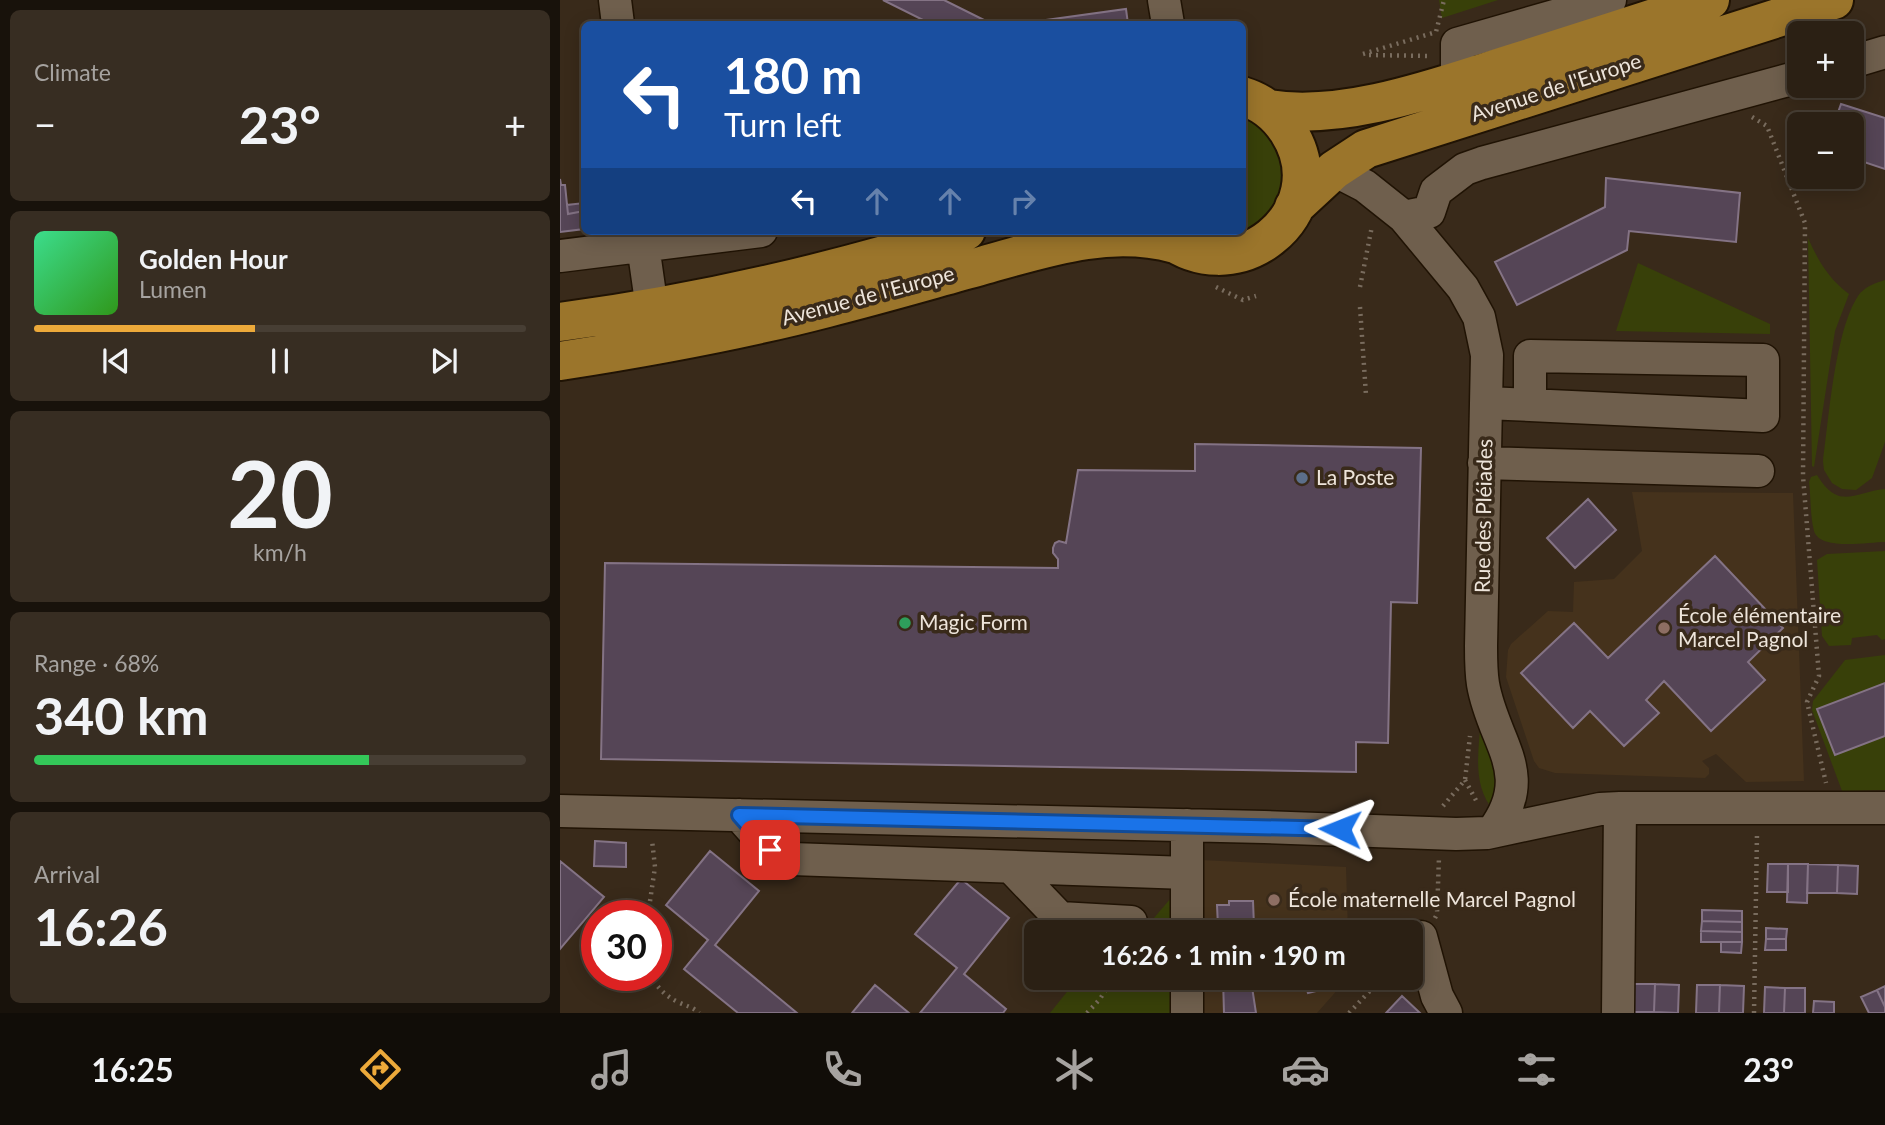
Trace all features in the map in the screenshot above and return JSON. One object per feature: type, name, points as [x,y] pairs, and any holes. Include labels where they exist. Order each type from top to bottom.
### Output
[{"type":"main road","name":"Avenue de l'Europe","points":[[1255,102],[1305,111],[1353,107],[1415,93],[1456,69],[1710,0]]},
{"type":"main road","name":"Avenue de l'Europe","points":[[560,360],[658,345],[827,308],[1006,259],[1087,240],[1132,236],[1167,237],[1204,256],[1229,256],[1246,252],[1275,235],[1294,207],[1334,170],[1366,149],[1834,0]]},
{"type":"main road","points":[[1255,102],[1290,134],[1299,158],[1300,183],[1294,207]]},
{"type":"main road","name":"Avenue de l'Europe","points":[[560,322],[698,299],[796,277],[951,235]]},
{"type":"main road","points":[[560,341],[593,337],[619,330],[643,317],[651,307]]},
{"type":"street","points":[[615,0],[618,21]]},
{"type":"street","points":[[1164,0],[1168,21]]},
{"type":"street","points":[[1456,69],[1457,44],[1610,0]]},
{"type":"street","points":[[1864,58],[1885,52]]},
{"type":"street","points":[[1389,219],[1429,212],[1436,191],[1465,169],[1493,159],[1787,80]]},
{"type":"street","name":"Rue des Pléiades","points":[[1334,170],[1365,186],[1389,219],[1464,288],[1479,317],[1487,355],[1481,646],[1483,685],[1514,780],[1505,814],[1493,831]]},
{"type":"street","points":[[560,256],[642,239],[702,235]]},
{"type":"street","points":[[642,239],[658,345]]},
{"type":"street","points":[[1486,402],[1530,405],[1763,416],[1763,360],[1530,356],[1530,405]]},
{"type":"street","points":[[1484,463],[1758,471]]},
{"type":"street","points":[[1618,1013],[1620,808]]},
{"type":"street","points":[[560,811],[1487,833],[1600,809],[1885,808]]},
{"type":"street","points":[[739,815],[770,850],[792,859],[1187,873]]},
{"type":"street","points":[[1186,825],[1187,920]]},
{"type":"street","points":[[1011,867],[1066,920]]},
{"type":"street","points":[[1423,944],[1437,996],[1446,1013]]},
{"type":"street","points":[[1187,990],[1187,1013]]},
{"type":"path","points":[[1444,0],[1436,32],[1363,54],[1456,69]]},
{"type":"path","points":[[1723,99],[1767,126],[1805,223],[1803,476],[1819,676],[1807,702],[1826,775],[1826,808]]},
{"type":"path","points":[[1360,287],[1389,219]]},
{"type":"path","points":[[1214,285],[1243,300],[1256,296]]},
{"type":"path","points":[[1360,307],[1366,396]]},
{"type":"path","points":[[1423,934],[1437,914],[1443,806],[1465,780],[1471,726]]},
{"type":"path","points":[[1754,1013],[1756,809]]},
{"type":"path","points":[[638,813],[652,839],[655,867],[650,900]]},
{"type":"path","points":[[1087,1013],[1106,990]]},
{"type":"path","points":[[1349,1013],[1371,990]]},
{"type":"path","points":[[661,991],[699,1013]]},
{"type":"shaded area","name":"École élémentaire Marcel Pagnol","points":[[1632,492],[1793,493],[1804,781],[1746,782],[1716,754],[1702,761],[1709,768],[1709,774],[1705,778],[1555,773],[1539,768],[1534,761],[1506,677],[1508,650],[1511,644],[1548,611],[1573,612],[1574,582],[1614,579],[1642,551]]},
{"type":"shaded area","name":"École maternelle Marcel Pagnol","points":[[1201,860],[1346,867],[1348,920],[1201,920]]},
{"type":"shaded area","points":[[1201,990],[1337,990],[1317,1013],[1201,1013]]},
{"type":"green space","points":[[1439,0],[1498,0],[1442,18]]},
{"type":"green space","points":[[1246,117],[1267,134],[1276,147],[1284,177],[1282,193],[1276,207],[1266,219],[1246,231]]},
{"type":"green space","points":[[1203,235],[1237,235],[1227,240]]},
{"type":"green space","points":[[1808,238],[1825,269],[1849,294],[1835,331],[1814,467],[1812,466]]},
{"type":"green space","points":[[1638,263],[1770,324],[1770,334],[1616,331]]},
{"type":"green space","points":[[1885,280],[1885,442],[1872,478],[1856,490],[1842,489],[1832,483],[1824,470],[1823,461],[1838,352],[1850,311],[1858,296],[1867,288]]},
{"type":"green space","points":[[1817,475],[1825,486],[1840,496],[1848,497],[1885,489],[1885,542],[1835,543],[1818,537],[1813,525],[1809,482],[1811,477]]},
{"type":"green space","points":[[1885,551],[1885,639],[1882,640],[1877,635],[1852,638],[1851,645],[1829,646],[1822,636],[1817,560],[1827,554]]},
{"type":"green space","points":[[1885,655],[1885,683],[1817,709],[1835,755],[1885,736],[1885,790],[1842,791],[1812,710],[1813,701],[1845,660]]},
{"type":"green space","points":[[1481,712],[1503,770],[1494,811],[1479,777]]},
{"type":"green space","points":[[1177,891],[1176,920],[1152,920]]},
{"type":"green space","points":[[1068,990],[1175,990],[1175,1013],[1050,1013]]},
{"type":"building","points":[[883,0],[944,0],[986,21],[925,21]]},
{"type":"building","points":[[1126,9],[1128,21],[1039,21]]},
{"type":"building","points":[[1841,104],[1885,118],[1885,169],[1864,162],[1864,112],[1838,112]]},
{"type":"building","points":[[1606,178],[1740,193],[1736,242],[1629,231],[1627,250],[1517,305],[1495,262],[1605,207]]},
{"type":"building","points":[[560,179],[561,185],[565,185],[568,214],[581,212],[581,229],[560,232]]},
{"type":"building","points":[[581,203],[581,212],[568,214],[567,205]]},
{"type":"building","points":[[1195,444],[1421,448],[1417,603],[1391,602],[1388,743],[1356,742],[1356,772],[601,759],[605,563],[1058,568],[1058,559],[1053,548],[1059,541],[1066,543],[1078,470],[1195,471]]},
{"type":"building","points":[[1588,499],[1616,530],[1575,568],[1547,538]]},
{"type":"building","name":"École élémentaire Marcel Pagnol","points":[[1715,556],[1783,628],[1748,662],[1765,680],[1711,731],[1664,681],[1646,700],[1659,713],[1624,746],[1590,711],[1573,728],[1521,673],[1574,623],[1608,658]]},
{"type":"building","points":[[1885,683],[1885,736],[1835,755],[1817,709]]},
{"type":"building","points":[[595,841],[626,843],[626,867],[594,866]]},
{"type":"building","points":[[710,851],[759,891],[715,945],[797,1013],[738,1013],[684,969],[708,940],[672,910],[670,900]]},
{"type":"building","points":[[560,861],[604,897],[601,900],[581,900],[581,924],[560,949]]},
{"type":"building","points":[[1768,864],[1788,864],[1788,892],[1767,892]]},
{"type":"building","points":[[1788,864],[1808,864],[1807,903],[1787,902]]},
{"type":"building","points":[[1808,864],[1838,865],[1837,893],[1807,893]]},
{"type":"building","points":[[1838,865],[1858,866],[1857,894],[1837,893]]},
{"type":"building","points":[[961,879],[1009,918],[964,974],[1006,1009],[1003,1013],[920,1013],[957,968],[915,934]]},
{"type":"building","points":[[1229,901],[1253,901],[1254,920],[1218,920],[1217,905],[1229,905]]},
{"type":"building","points":[[1702,910],[1742,911],[1742,922],[1702,921]]},
{"type":"building","points":[[1702,921],[1742,922],[1742,932],[1701,931]]},
{"type":"building","points":[[1766,928],[1787,929],[1786,939],[1766,939]]},
{"type":"building","points":[[1701,931],[1742,932],[1742,942],[1701,942]]},
{"type":"building","points":[[1766,939],[1786,939],[1786,950],[1765,950]]},
{"type":"building","points":[[1721,942],[1742,942],[1741,953],[1721,952]]},
{"type":"building","points":[[1631,984],[1655,984],[1654,1012],[1630,1012]]},
{"type":"building","points":[[1655,984],[1679,985],[1678,1013],[1654,1012]]},
{"type":"building","points":[[875,985],[909,1013],[852,1013]]},
{"type":"building","points":[[1697,985],[1720,985],[1719,1013],[1696,1013]]},
{"type":"building","points":[[1720,985],[1744,986],[1743,1013],[1719,1013]]},
{"type":"building","points":[[1885,986],[1885,1007],[1877,990]]},
{"type":"building","points":[[1765,987],[1785,988],[1784,1013],[1764,1013]]},
{"type":"building","points":[[1785,988],[1805,988],[1805,1013],[1784,1013]]},
{"type":"building","points":[[1223,990],[1252,990],[1256,1013],[1224,1013]]},
{"type":"building","points":[[1877,990],[1885,1013],[1869,1013],[1861,997]]},
{"type":"building","points":[[1402,996],[1420,1013],[1386,1013]]},
{"type":"building","points":[[1814,1001],[1834,1002],[1834,1013],[1813,1013]]},
{"type":"place","name":"La Poste","points":[[1302,478]]},
{"type":"place","name":"Magic Form","points":[[905,623]]},
{"type":"place","name":"École élémentaire Marcel Pagnol","points":[[1664,628]]},
{"type":"place","name":"École maternelle Marcel Pagnol","points":[[1274,900]]},
{"type":"route","points":[[770,850],[739,815],[1340,829]]}]
